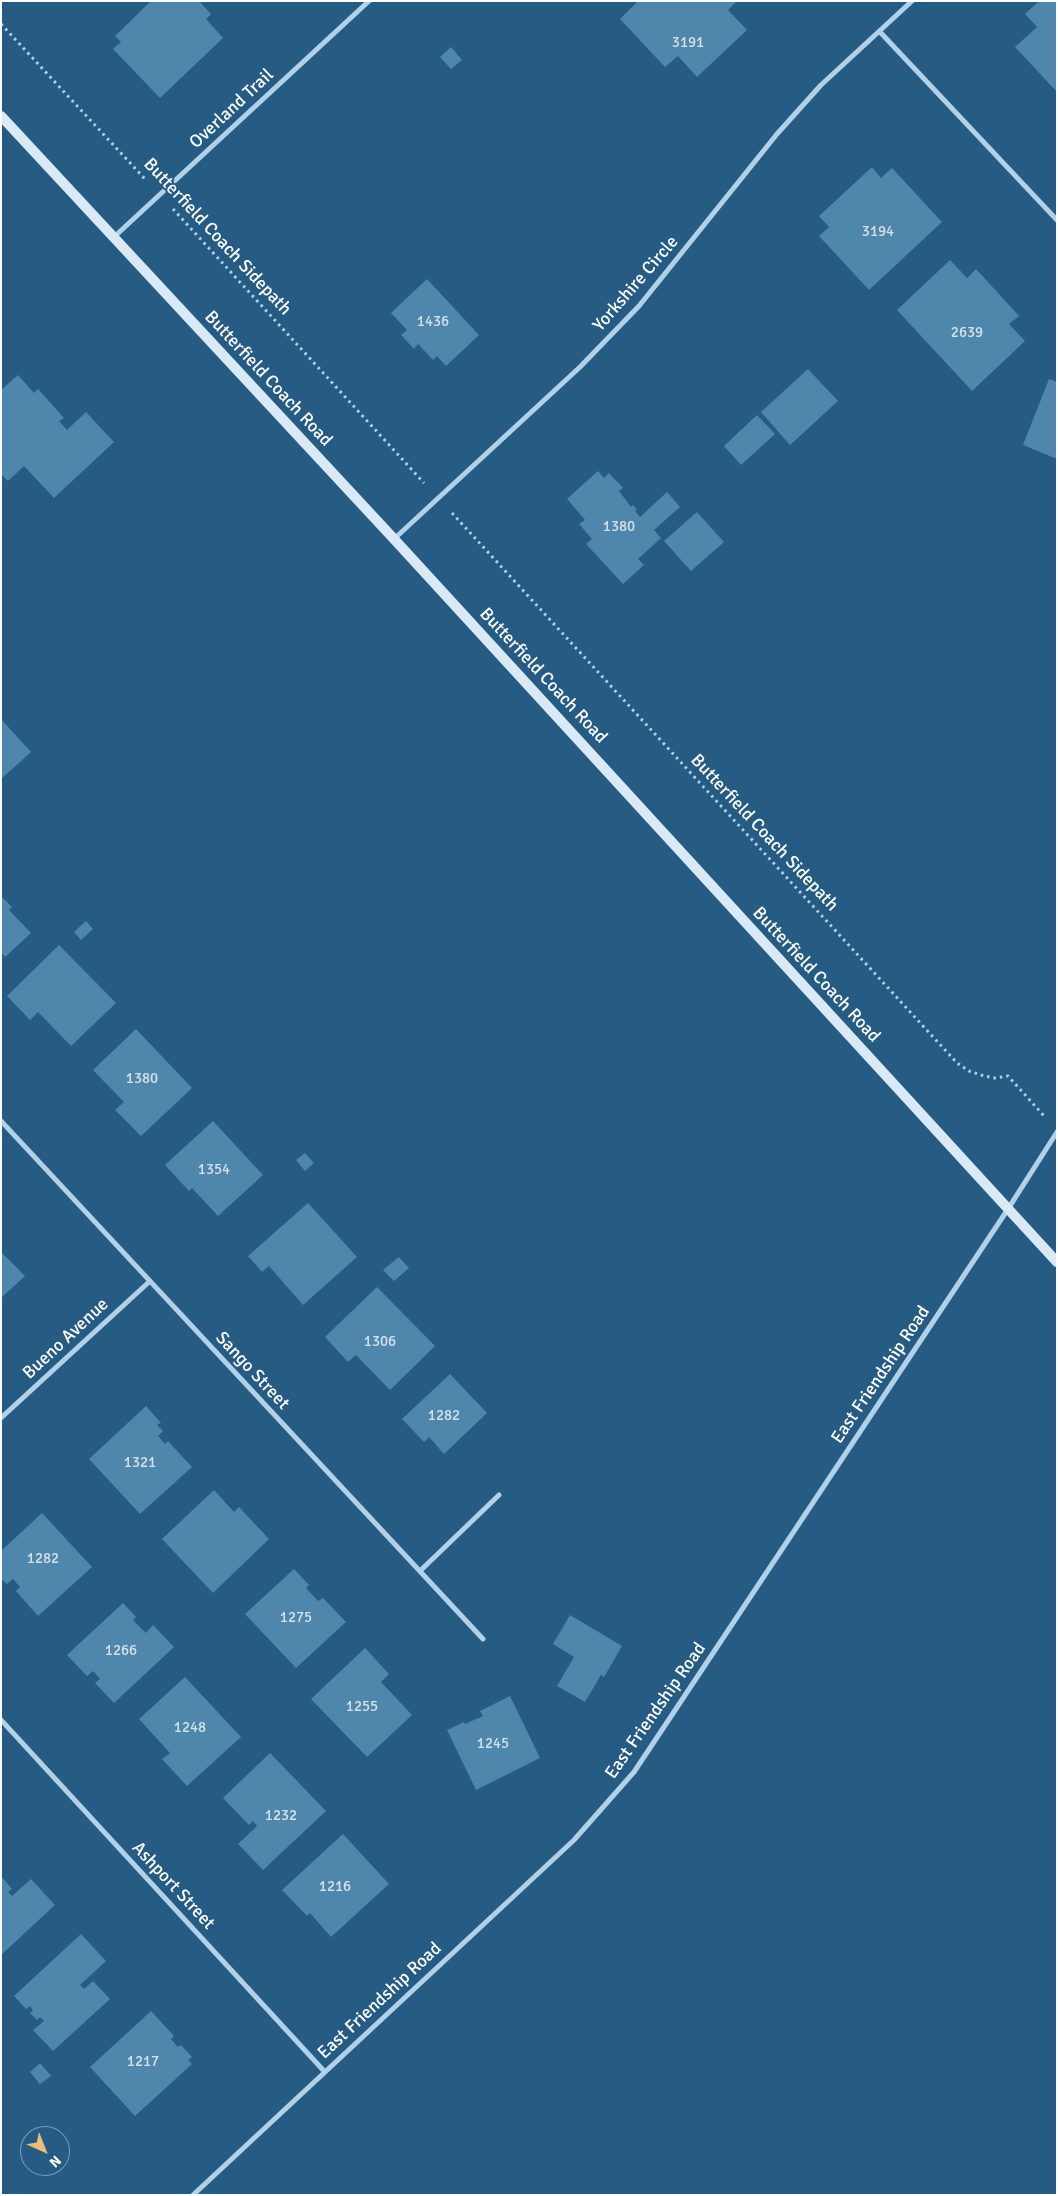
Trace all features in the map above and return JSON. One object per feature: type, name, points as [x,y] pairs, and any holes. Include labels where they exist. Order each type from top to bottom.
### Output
[{"type":"main road","name":"Butterfield Coach Road","points":[[1,116],[394,539],[1057,1262]]},
{"type":"street","name":"Overland Trail","points":[[114,237],[368,1]]},
{"type":"street","name":"Yorkshire Circle","points":[[394,539],[580,367],[639,306],[778,134],[821,85],[912,1]]},
{"type":"street","points":[[880,32],[1057,220]]},
{"type":"street","name":"Sango Street","points":[[1,1121],[483,1639]]},
{"type":"street","name":"East Friendship Road","points":[[193,2195],[574,1840],[634,1772],[1008,1209],[1057,1132]]},
{"type":"street","name":"Bueno Avenue","points":[[1,1418],[150,1281]]},
{"type":"street","points":[[420,1571],[499,1495]]},
{"type":"street","name":"Ashport Street","points":[[1,1720],[324,2071]]},
{"type":"path","name":"Butterfield Coach Sidepath","points":[[1,24],[152,186]]},
{"type":"path","name":"Butterfield Coach Sidepath","points":[[172,208],[412,469]]},
{"type":"path","name":"Butterfield Coach Sidepath","points":[[465,527],[957,1063],[969,1072],[984,1076],[995,1078],[1008,1076],[1051,1122]]},
{"type":"building","points":[[151,1],[199,1],[211,14],[206,19],[223,38],[160,98],[113,49],[121,42],[115,36]]},
{"type":"building","points":[[638,1],[737,1],[728,10],[747,30],[697,77],[678,56],[665,67],[620,19]]},
{"type":"building","points":[[1039,1],[1057,1],[1057,92],[1015,47],[1037,27],[1025,14]]},
{"type":"building","points":[[451,47],[462,60],[451,69],[440,57]]},
{"type":"building","points":[[872,167],[881,178],[892,168],[942,222],[869,290],[819,236],[829,227],[819,216]]},
{"type":"building","points":[[950,260],[967,278],[976,269],[1019,316],[1009,324],[1025,341],[972,391],[897,310]]},
{"type":"building","points":[[427,279],[479,335],[446,366],[437,356],[433,360],[418,344],[414,349],[401,335],[407,330],[391,313]]},
{"type":"building","points":[[808,369],[838,401],[790,445],[761,412]]},
{"type":"building","points":[[18,375],[34,393],[38,389],[64,418],[59,421],[67,430],[86,412],[114,442],[54,498],[24,466],[8,481],[1,474],[1,390]]},
{"type":"building","points":[[1049,379],[1057,382],[1057,459],[1023,445]]},
{"type":"building","points":[[757,415],[775,434],[741,465],[724,446]]},
{"type":"building","points":[[598,471],[604,478],[609,473],[623,488],[619,491],[631,507],[633,505],[640,517],[667,492],[680,507],[654,530],[661,538],[638,559],[644,565],[623,584],[586,544],[592,539],[579,524],[585,520],[567,499]]},
{"type":"building","points":[[697,512],[724,542],[691,571],[664,541]]},
{"type":"building","points":[[1,719],[31,752],[1,779]]},
{"type":"building","points":[[1,896],[12,907],[9,910],[31,933],[5,957],[1,952]]},
{"type":"building","points":[[86,921],[93,929],[81,940],[74,932]]},
{"type":"building","points":[[59,945],[116,1003],[71,1046],[38,1012],[30,1020],[7,996]]},
{"type":"building","points":[[136,1029],[192,1088],[141,1136],[115,1110],[124,1102],[93,1070]]},
{"type":"building","points":[[213,1121],[263,1175],[218,1216],[192,1188],[189,1191],[165,1165]]},
{"type":"building","points":[[305,1153],[314,1163],[305,1171],[296,1160]]},
{"type":"building","points":[[308,1203],[357,1257],[303,1305],[269,1266],[262,1272],[248,1256]]},
{"type":"building","points":[[1,1252],[25,1276],[1,1298]]},
{"type":"building","points":[[399,1257],[409,1268],[394,1281],[383,1270]]},
{"type":"building","points":[[377,1287],[435,1346],[390,1390],[356,1355],[348,1362],[325,1337]]},
{"type":"building","points":[[450,1374],[487,1413],[444,1454],[429,1437],[424,1442],[402,1419]]},
{"type":"building","points":[[146,1406],[161,1423],[157,1425],[163,1431],[158,1436],[165,1444],[168,1441],[192,1467],[140,1514],[89,1459]]},
{"type":"building","points":[[214,1490],[234,1512],[239,1507],[269,1539],[213,1593],[162,1539]]},
{"type":"building","points":[[42,1513],[92,1567],[38,1616],[16,1591],[20,1587],[13,1579],[7,1584],[1,1579],[1,1551]]},
{"type":"building","points":[[294,1569],[309,1585],[306,1588],[318,1601],[323,1598],[346,1622],[296,1668],[245,1614]]},
{"type":"building","points":[[123,1603],[136,1617],[133,1620],[146,1633],[153,1625],[174,1647],[114,1703],[95,1683],[100,1679],[93,1671],[87,1676],[67,1655]]},
{"type":"building","points":[[570,1615],[622,1646],[604,1677],[601,1675],[585,1702],[557,1686],[574,1657],[553,1644]]},
{"type":"building","points":[[365,1648],[389,1674],[381,1682],[412,1715],[367,1757],[311,1699]]},
{"type":"building","points":[[185,1677],[241,1737],[187,1786],[162,1759],[170,1753],[139,1719]]},
{"type":"building","points":[[510,1696],[540,1758],[476,1790],[447,1730],[483,1716],[480,1711]]},
{"type":"building","points":[[270,1753],[326,1811],[263,1870],[238,1844],[257,1826],[253,1821],[249,1825],[223,1798]]},
{"type":"building","points":[[343,1834],[389,1884],[331,1937],[310,1913],[307,1916],[282,1890]]},
{"type":"building","points":[[1,1876],[12,1889],[8,1892],[12,1896],[31,1879],[55,1905],[1,1955]]},
{"type":"building","points":[[81,1934],[106,1961],[80,1985],[84,1989],[93,1981],[110,1999],[53,2051],[33,2030],[44,2021],[40,2017],[37,2020],[30,2013],[33,2010],[30,2006],[26,2009],[14,1996]]},
{"type":"building","points":[[151,2011],[174,2036],[171,2039],[178,2047],[181,2045],[192,2057],[188,2060],[192,2064],[135,2116],[90,2067]]},
{"type":"building","points":[[40,2063],[51,2076],[40,2084],[30,2072]]}]
